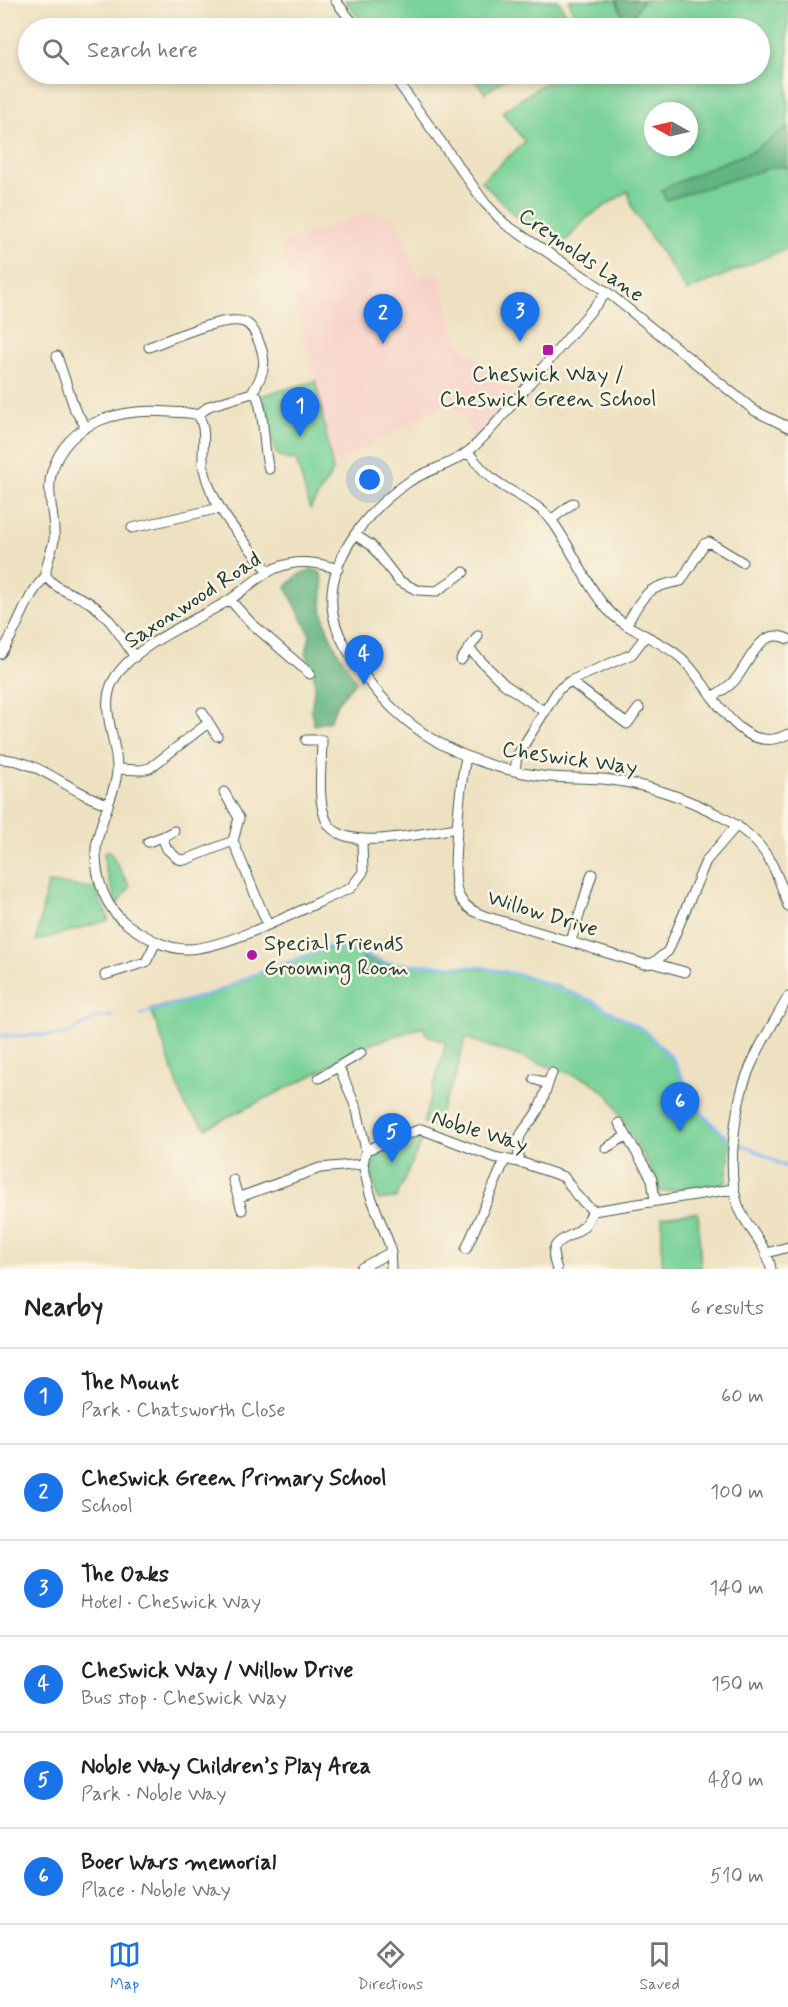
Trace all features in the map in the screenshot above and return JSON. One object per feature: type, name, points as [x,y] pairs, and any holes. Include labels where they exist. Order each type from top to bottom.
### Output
[{"type":"street","points":[[336,0],[350,18]]},
{"type":"street","name":"Creynolds Lane","points":[[399,84],[485,203],[505,224],[606,291],[755,411],[788,427]]},
{"type":"street","name":"Cheswick Way","points":[[606,291],[488,434],[468,452],[401,488],[374,511],[355,535],[338,569],[331,599],[335,626],[360,670],[399,716],[425,736],[466,758],[515,771],[543,776],[605,779],[640,786],[690,803],[737,825],[751,834],[761,846],[778,875],[788,906]]},
{"type":"street","points":[[0,654],[20,622],[35,587],[46,576],[54,541],[50,485],[52,471],[60,454],[72,439],[86,427],[135,410],[198,415],[216,403],[252,393],[263,376],[265,365],[256,335],[244,322],[225,321],[149,347]]},
{"type":"street","points":[[57,356],[75,410],[86,427]]},
{"type":"street","points":[[252,393],[257,396],[260,405],[263,448],[269,470]]},
{"type":"street","points":[[198,415],[205,428],[204,469],[220,508],[269,572]]},
{"type":"street","points":[[468,452],[480,468],[500,484],[524,497],[551,520],[609,612],[645,637],[679,656],[697,672],[722,713],[757,739],[774,739],[788,734]]},
{"type":"street","points":[[551,520],[573,503]]},
{"type":"street","points":[[132,528],[220,508]]},
{"type":"street","points":[[355,535],[371,545],[399,581],[417,590],[437,591],[464,572]]},
{"type":"street","points":[[627,624],[645,595],[653,587],[681,581],[704,544],[709,542],[742,562]]},
{"type":"street","name":"Saxonwood Road","points":[[338,569],[308,561],[269,572],[230,600],[182,625],[135,657],[120,671],[109,693],[117,769],[96,852],[103,893],[122,921],[156,942],[174,948],[201,948],[351,888],[363,872],[362,841]]},
{"type":"street","points":[[46,576],[53,585],[91,603],[109,620],[135,657]]},
{"type":"street","points":[[230,600],[251,623],[310,674]]},
{"type":"street","points":[[712,697],[735,680],[764,638],[773,635],[788,639]]},
{"type":"street","points":[[461,660],[478,636]]},
{"type":"street","points":[[515,771],[517,756],[558,690],[570,681],[632,654],[645,637]]},
{"type":"street","points":[[469,649],[504,684],[545,711]]},
{"type":"street","points":[[570,681],[627,723],[639,708]]},
{"type":"street","points":[[202,712],[217,736]]},
{"type":"street","points":[[117,769],[150,768],[208,723]]},
{"type":"street","points":[[306,740],[322,740],[322,805],[327,822],[341,836],[362,841],[458,828]]},
{"type":"street","name":"Willow Drive","points":[[466,758],[460,781],[455,885],[458,895],[467,908],[484,916],[644,964],[653,963],[685,972]]},
{"type":"street","points":[[0,759],[24,762],[89,799],[108,804]]},
{"type":"street","points":[[225,792],[239,818],[233,841],[267,923]]},
{"type":"street","points":[[653,963],[668,951],[706,861],[737,825]]},
{"type":"street","points":[[148,842],[174,831]]},
{"type":"street","points":[[162,837],[167,849],[178,859],[185,860],[233,841]]},
{"type":"street","points":[[571,941],[592,874]]},
{"type":"street","points":[[105,975],[146,962],[156,942]]},
{"type":"street","points":[[771,1269],[767,1253],[739,1208],[733,1189],[737,1123],[743,1086],[749,1069],[788,998]]},
{"type":"street","points":[[319,1078],[361,1053]]},
{"type":"street","points":[[339,1068],[357,1110],[366,1150],[363,1164],[370,1194],[391,1252],[391,1269]]},
{"type":"street","points":[[520,1162],[517,1150],[521,1131],[540,1107],[552,1073]]},
{"type":"street","points":[[534,1079],[548,1084]]},
{"type":"street","points":[[619,1123],[652,1179],[655,1201]]},
{"type":"street","name":"Noble Way","points":[[366,1150],[421,1130],[505,1160],[520,1162],[564,1177],[577,1196],[593,1211]]},
{"type":"street","points":[[606,1148],[626,1137]]},
{"type":"street","points":[[466,1249],[505,1160]]},
{"type":"street","points":[[240,1197],[320,1168],[363,1164]]},
{"type":"street","points":[[233,1180],[240,1197],[242,1210]]},
{"type":"street","points":[[557,1269],[553,1258],[557,1243],[583,1227],[593,1211],[733,1189]]},
{"type":"street","points":[[767,1253],[788,1247]]},
{"type":"street","points":[[361,1268],[391,1252]]},
{"type":"shaded area","points":[[371,212],[395,219],[417,276],[440,273],[455,340],[513,393],[475,438],[449,402],[348,457],[333,471],[316,381],[280,244]]},
{"type":"green space","points":[[345,0],[558,0],[569,18],[358,18]]},
{"type":"green space","points":[[569,0],[788,0],[788,248],[687,291],[633,210],[628,191],[588,217],[562,245],[514,215],[481,181],[525,142],[502,112],[543,84],[770,84],[770,18],[575,18]]},
{"type":"green space","points":[[616,0],[643,0],[632,18],[623,18]]},
{"type":"green space","points":[[478,84],[498,84],[485,93]]},
{"type":"green space","points":[[788,127],[788,167],[773,167],[666,200],[661,190],[713,166],[751,152]]},
{"type":"green space","points":[[316,381],[333,471],[310,509],[296,459],[288,460],[276,454],[263,395]]},
{"type":"green space","points":[[312,569],[320,572],[322,577],[322,608],[328,632],[356,681],[337,703],[330,721],[314,725],[311,711],[315,684],[313,669],[306,653],[310,635],[286,587],[298,575]]},
{"type":"green space","points":[[109,850],[130,887],[117,904],[105,868],[104,853]]},
{"type":"green space","points":[[48,883],[95,888],[109,920],[36,941]]},
{"type":"green space","points":[[340,945],[363,956],[366,975],[398,972],[403,964],[501,970],[560,987],[592,1001],[644,1030],[673,1059],[698,1109],[731,1142],[726,1183],[658,1192],[658,1182],[610,1097],[589,1080],[465,1038],[456,1076],[434,1126],[423,1123],[446,1043],[427,1035],[423,1027],[358,1048],[313,1075],[206,1128],[186,1108],[151,1009],[210,994],[242,979],[331,946]]},
{"type":"green space","points":[[363,956],[385,963],[403,964],[398,972],[365,975]]},
{"type":"green space","points":[[424,1136],[396,1198],[378,1200],[371,1171],[373,1156],[385,1148]]},
{"type":"green space","points":[[698,1212],[701,1269],[662,1269],[662,1217]]},
{"type":"waterway","points":[[141,1014],[224,990],[243,979],[328,948],[350,950],[385,963],[481,967],[526,976],[592,1001],[644,1030],[673,1059],[698,1109],[731,1142],[751,1148],[788,1168]]},
{"type":"waterway","points":[[0,1036],[65,1035],[99,1017],[113,1016]]},
{"type":"place","name":"The Oaks","points":[[520,342]]},
{"type":"place","name":"Cheswick Green Primary School","points":[[383,344]]},
{"type":"place","name":"Cheswick Way / Cheswick Green School","points":[[548,350]]},
{"type":"place","name":"The Mount","points":[[300,437]]},
{"type":"place","name":"Cheswick Way / Willow Drive","points":[[364,685]]},
{"type":"place","name":"Special Friends Grooming Room","points":[[252,955]]},
{"type":"place","name":"Boer Wars memorial","points":[[680,1132]]},
{"type":"place","name":"Noble Way Children’s Play Area","points":[[392,1163]]}]
